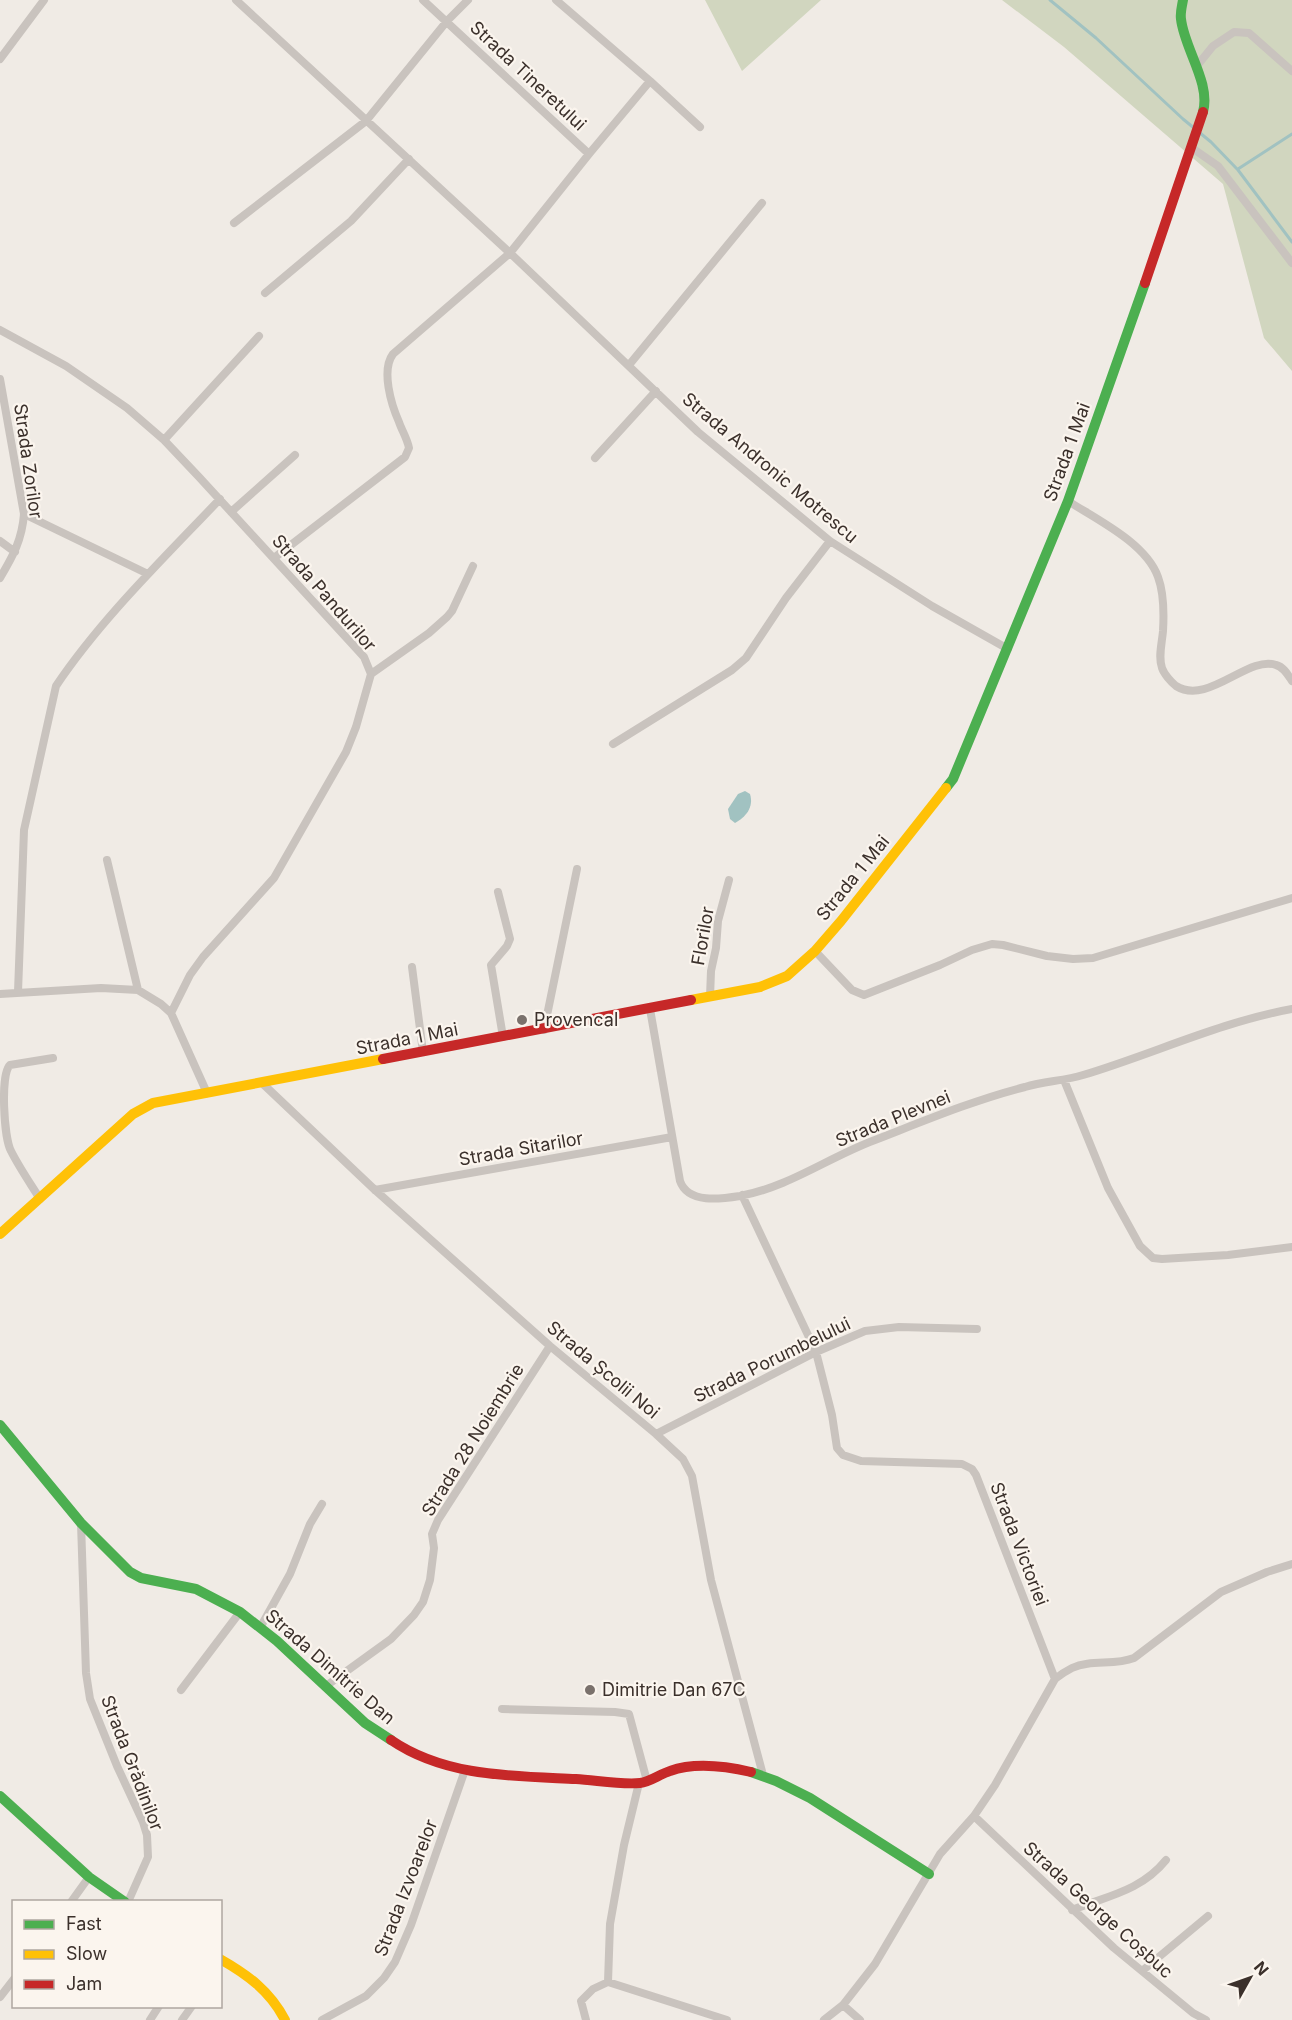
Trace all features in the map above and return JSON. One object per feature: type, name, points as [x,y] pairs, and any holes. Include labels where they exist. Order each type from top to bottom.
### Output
[{"type":"main road","name":"Strada 1 Mai","points":[[0,1234],[142,1107],[153,1103],[760,987],[787,976],[815,951],[953,778],[1068,501],[1200,126],[1205,106],[1203,88],[1181,19],[1183,0]]},
{"type":"main road","name":"Strada Dimitrie Dan","points":[[0,1425],[81,1523],[130,1572],[141,1578],[196,1589],[222,1600],[260,1628],[365,1723],[386,1738],[424,1759],[465,1770],[504,1775],[643,1782],[671,1770],[699,1766],[742,1769],[793,1788],[929,1874]]},
{"type":"main road","points":[[0,1796],[88,1877],[124,1900]]},
{"type":"main road","points":[[222,1963],[254,1978],[271,1996],[285,2020]]},
{"type":"street","points":[[0,59],[44,0]]},
{"type":"street","name":"Strada Andronic Motrescu","points":[[236,0],[510,253],[698,432],[830,541],[932,606],[1008,649]]},
{"type":"street","name":"Strada Tineretului","points":[[423,0],[589,154]]},
{"type":"street","name":"Strada Tineretului","points":[[447,21],[468,0]]},
{"type":"street","points":[[556,0],[700,127]]},
{"type":"street","points":[[234,223],[366,121],[447,21]]},
{"type":"street","points":[[1196,67],[1213,46],[1234,32],[1249,33],[1292,71]]},
{"type":"street","points":[[274,558],[405,457],[409,448],[389,387],[388,360],[510,253],[650,81]]},
{"type":"street","points":[[1193,145],[1218,166],[1292,264]]},
{"type":"street","points":[[265,293],[351,220],[409,159]]},
{"type":"street","points":[[629,365],[762,203]]},
{"type":"street","name":"Strada Pandurilor","points":[[0,330],[66,366],[101,389],[128,408],[164,440],[359,651],[371,674],[356,727],[346,752],[293,846],[274,878],[202,957],[171,1013]]},
{"type":"street","points":[[164,440],[259,336]]},
{"type":"street","name":"Strada Zorilor","points":[[0,380],[24,514],[22,533],[15,552],[0,578]]},
{"type":"street","points":[[595,458],[656,391]]},
{"type":"street","points":[[231,512],[295,455]]},
{"type":"street","points":[[18,992],[24,830],[56,686],[148,574],[220,499]]},
{"type":"street","points":[[1068,501],[1126,538],[1142,552],[1158,575],[1162,596],[1163,631],[1160,658],[1162,669],[1177,686],[1190,691],[1202,689],[1269,664],[1284,670],[1292,681]]},
{"type":"street","points":[[24,514],[148,574]]},
{"type":"street","points":[[0,541],[15,552]]},
{"type":"street","points":[[613,744],[732,670],[746,658],[786,598],[830,541]]},
{"type":"street","points":[[371,674],[429,633],[447,617],[472,566]]},
{"type":"street","points":[[107,860],[138,990]]},
{"type":"street","points":[[544,1030],[577,869]]},
{"type":"street","name":"Florilor","points":[[710,997],[711,970],[718,921],[729,880]]},
{"type":"street","points":[[498,892],[510,939],[491,965],[503,1037]]},
{"type":"street","points":[[815,951],[852,990],[864,995],[972,950],[992,944],[1047,956],[1073,959],[1093,958],[1292,898]]},
{"type":"street","points":[[412,967],[423,1052]]},
{"type":"street","points":[[0,994],[101,988],[138,990],[171,1013],[207,1093]]},
{"type":"street","name":"Strada Plevnei","points":[[650,1009],[680,1181],[687,1192],[711,1199],[742,1196],[799,1177],[861,1145],[1027,1086],[1083,1076],[1250,1018],[1292,1009]]},
{"type":"street","points":[[40,1199],[9,1149],[4,1081],[6,1068],[9,1065],[53,1058]]},
{"type":"street","points":[[1064,1080],[1108,1188],[1140,1246],[1148,1255],[1162,1259],[1228,1255],[1292,1247]]},
{"type":"street","name":"Strada Școlii Noi","points":[[262,1083],[375,1190],[550,1346],[656,1434],[682,1459],[692,1476],[711,1580],[763,1775]]},
{"type":"street","name":"Strada Sitarilor","points":[[375,1190],[672,1137]]},
{"type":"street","name":"Strada Victoriei","points":[[742,1196],[816,1352],[832,1415],[837,1448],[843,1455],[861,1461],[962,1464],[972,1469],[1055,1679]]},
{"type":"street","name":"Strada Porumbelului","points":[[656,1434],[816,1352],[865,1331],[899,1327],[977,1329]]},
{"type":"street","name":"Strada 28 Noiembrie","points":[[326,1686],[384,1645],[414,1615],[423,1602],[430,1580],[434,1548],[432,1534],[438,1520],[550,1346]]},
{"type":"street","points":[[260,1628],[290,1574],[310,1524],[322,1504]]},
{"type":"street","name":"Strada Grădinilor","points":[[81,1523],[86,1673],[90,1699],[147,1835],[148,1857],[128,1900]]},
{"type":"street","points":[[824,2020],[843,2005],[876,1964],[940,1854],[974,1816],[995,1785],[1055,1679],[1071,1668],[1085,1664],[1123,1662],[1134,1658],[1221,1592],[1292,1564]]},
{"type":"street","points":[[181,1690],[240,1612]]},
{"type":"street","points":[[502,1709],[629,1714],[643,1782],[624,1845],[610,1924],[608,1982]]},
{"type":"street","name":"Strada Izvoarelor","points":[[322,2020],[366,1996],[384,1978],[402,1949],[465,1770]]},
{"type":"street","name":"Strada George Coșbuc","points":[[974,1816],[1072,1910],[1193,2016],[1206,2020]]},
{"type":"street","points":[[1072,1910],[1137,1886],[1156,1872],[1166,1860]]},
{"type":"street","points":[[72,1900],[88,1877]]},
{"type":"street","points":[[1142,1971],[1208,1916]]},
{"type":"street","points":[[0,1997],[12,1981]]},
{"type":"street","points":[[586,2020],[581,2001],[592,1989],[608,1982],[727,2020]]},
{"type":"street","points":[[843,2005],[860,2020]]},
{"type":"street","points":[[182,2020],[191,2008]]},
{"type":"green space","points":[[705,0],[821,0],[742,71]]},
{"type":"green space","points":[[1002,0],[1292,0],[1292,371],[1264,338],[1223,184],[1064,47]]},
{"type":"water","points":[[745,791],[750,794],[750,807],[746,815],[735,823],[730,819],[728,809],[738,794]]},
{"type":"waterway","points":[[1050,0],[1096,38],[1211,142],[1238,170],[1292,242]]},
{"type":"waterway","points":[[1238,169],[1292,134]]},
{"type":"traffic: fast","points":[[1183,0],[1181,19],[1203,89],[1203,112]]},
{"type":"traffic: fast","points":[[946,788],[953,779],[1068,501],[1145,283]]},
{"type":"traffic: fast","points":[[0,1425],[81,1523],[130,1572],[141,1578],[196,1589],[240,1612],[277,1641],[365,1723],[391,1740]]},
{"type":"traffic: fast","points":[[751,1772],[776,1781],[810,1798],[929,1874]]},
{"type":"traffic: fast","points":[[0,1796],[89,1877],[122,1900]]},
{"type":"traffic: slow","points":[[691,1000],[760,987],[787,976],[815,951],[841,921],[946,788]]},
{"type":"traffic: slow","points":[[0,1234],[133,1114],[153,1103],[383,1059]]},
{"type":"traffic: slow","points":[[222,1960],[240,1971],[265,1992],[285,2020]]},
{"type":"traffic: jam","points":[[1145,283],[1203,112]]},
{"type":"traffic: jam","points":[[383,1059],[691,1000]]},
{"type":"traffic: jam","points":[[391,1740],[434,1761],[457,1768],[504,1775],[633,1783],[644,1782],[680,1768],[700,1766],[751,1772]]},
{"type":"place","name":"Provencal","points":[[522,1020]]},
{"type":"place","name":"Dimitrie Dan 67C","points":[[590,1690]]}]
